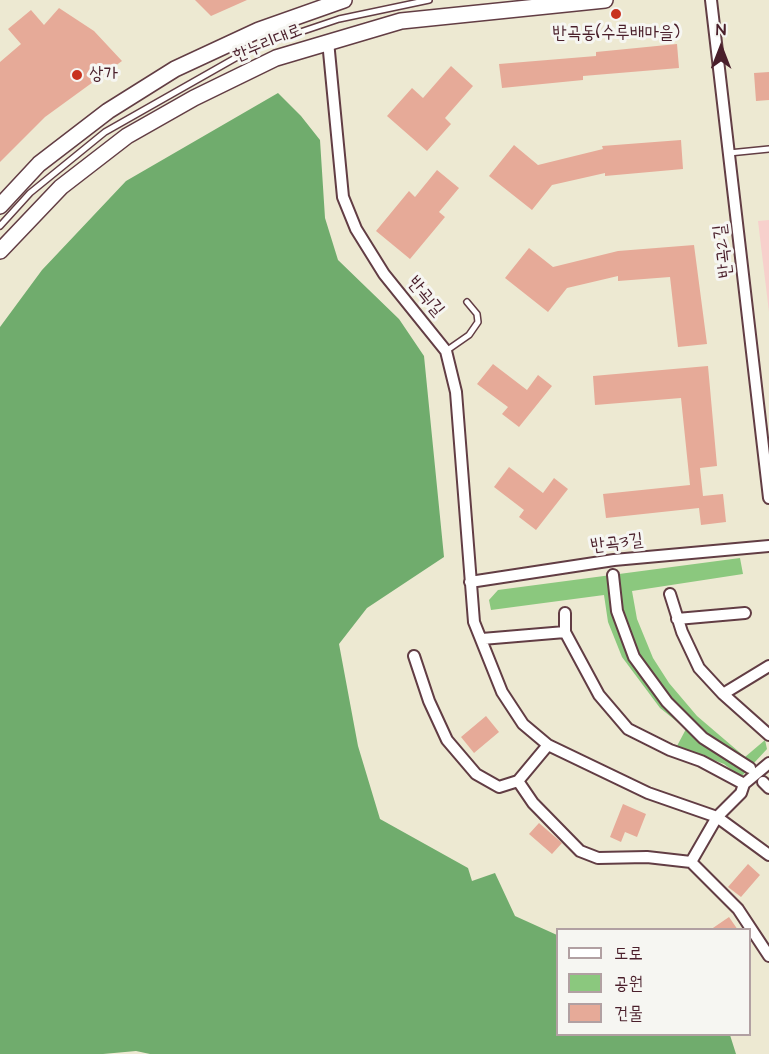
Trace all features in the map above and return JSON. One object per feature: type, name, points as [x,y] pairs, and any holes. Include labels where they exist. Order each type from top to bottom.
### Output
[{"type":"street","name":"한누리대로","points":[[0,206],[39,164],[108,111],[175,69],[259,30],[327,2],[344,0]]},
{"type":"street","name":"한누리대로","points":[[0,251],[61,187],[127,136],[194,98],[276,58],[401,21],[605,0]]},
{"type":"street","name":"반곡2길","points":[[711,0],[769,498]]},
{"type":"street","name":"반곡1길","points":[[328,41],[343,197],[356,229],[384,274],[446,351],[456,392],[474,621],[502,692],[523,724],[548,745],[648,793],[717,817],[769,855]]},
{"type":"street","name":"반곡3길","points":[[470,582],[614,560],[769,546]]},
{"type":"street","points":[[613,575],[617,610],[634,657],[667,702],[703,738],[750,768]]},
{"type":"street","points":[[670,594],[677,619],[699,668],[723,694],[769,735]]},
{"type":"street","points":[[565,612],[565,632],[599,695],[628,729],[670,750],[701,761],[744,784]]},
{"type":"street","points":[[677,619],[745,612]]},
{"type":"street","points":[[482,639],[565,632]]},
{"type":"street","points":[[414,656],[429,701],[447,740],[462,761],[476,774],[499,787],[518,781],[548,745]]},
{"type":"street","points":[[723,694],[769,666]]},
{"type":"street","points":[[691,862],[717,817],[741,793],[744,784],[769,763]]},
{"type":"street","points":[[518,781],[533,803],[580,851],[598,858],[647,857],[691,862],[738,909],[751,928]]},
{"type":"street","points":[[751,929],[769,956]]},
{"type":"lane","points":[[0,226],[30,193],[105,132],[253,48],[339,19],[429,0]]},
{"type":"lane","points":[[729,153],[769,149]]},
{"type":"lane","points":[[446,351],[469,335],[478,322],[477,314],[467,302]]},
{"type":"shaded area","points":[[769,220],[769,312],[758,221]]},
{"type":"green space","points":[[278,93],[301,116],[320,140],[325,218],[338,260],[399,319],[424,356],[444,557],[367,608],[339,644],[358,746],[380,819],[468,868],[472,881],[495,873],[515,916],[556,935],[556,1036],[730,1036],[736,1054],[150,1054],[136,1051],[103,1054],[0,1054],[0,327],[42,270],[126,181]]},
{"type":"green space","points":[[740,558],[743,574],[632,591],[637,619],[653,658],[669,683],[697,716],[745,757],[765,740],[767,749],[741,777],[724,764],[677,746],[686,729],[660,708],[622,657],[608,622],[604,595],[491,610],[489,600],[498,590]]},
{"type":"building","points":[[195,0],[247,0],[211,16]]},
{"type":"building","points":[[59,8],[94,31],[122,61],[45,117],[0,162],[0,62],[21,44],[8,29],[31,10],[44,25]]},
{"type":"building","points":[[677,44],[679,68],[583,76],[583,80],[502,88],[499,64],[596,56],[596,52]]},
{"type":"building","points":[[451,66],[473,86],[445,118],[451,124],[427,151],[387,116],[412,88],[423,98]]},
{"type":"building","points":[[769,72],[769,100],[756,101],[754,73]]},
{"type":"building","points":[[681,140],[683,169],[605,176],[605,173],[552,185],[532,210],[489,176],[514,145],[538,165],[603,149],[602,146]]},
{"type":"building","points":[[437,170],[459,188],[439,212],[445,217],[410,259],[376,231],[409,191],[415,197]]},
{"type":"building","points":[[694,245],[707,344],[678,347],[670,277],[618,281],[618,276],[567,288],[548,312],[505,278],[529,248],[553,267],[618,251]]},
{"type":"building","points":[[493,364],[527,390],[538,375],[552,386],[519,427],[502,414],[508,407],[477,384]]},
{"type":"building","points":[[708,366],[717,466],[700,468],[703,496],[723,494],[726,522],[701,525],[699,508],[606,518],[603,494],[690,485],[681,398],[595,405],[593,376]]},
{"type":"building","points":[[509,467],[543,493],[554,478],[568,489],[536,530],[519,517],[524,510],[494,487]]},
{"type":"building","points":[[486,716],[499,732],[474,753],[461,737]]},
{"type":"building","points":[[623,804],[646,814],[637,837],[625,832],[621,842],[610,837]]},
{"type":"building","points":[[539,823],[562,843],[552,854],[529,834]]},
{"type":"building","points":[[748,864],[760,875],[741,897],[728,887]]},
{"type":"building","points":[[729,917],[737,928],[713,928]]},
{"type":"place","name":"반곡동(수루배마을)","points":[[616,14]]},
{"type":"place","name":"상가","points":[[77,75]]}]
